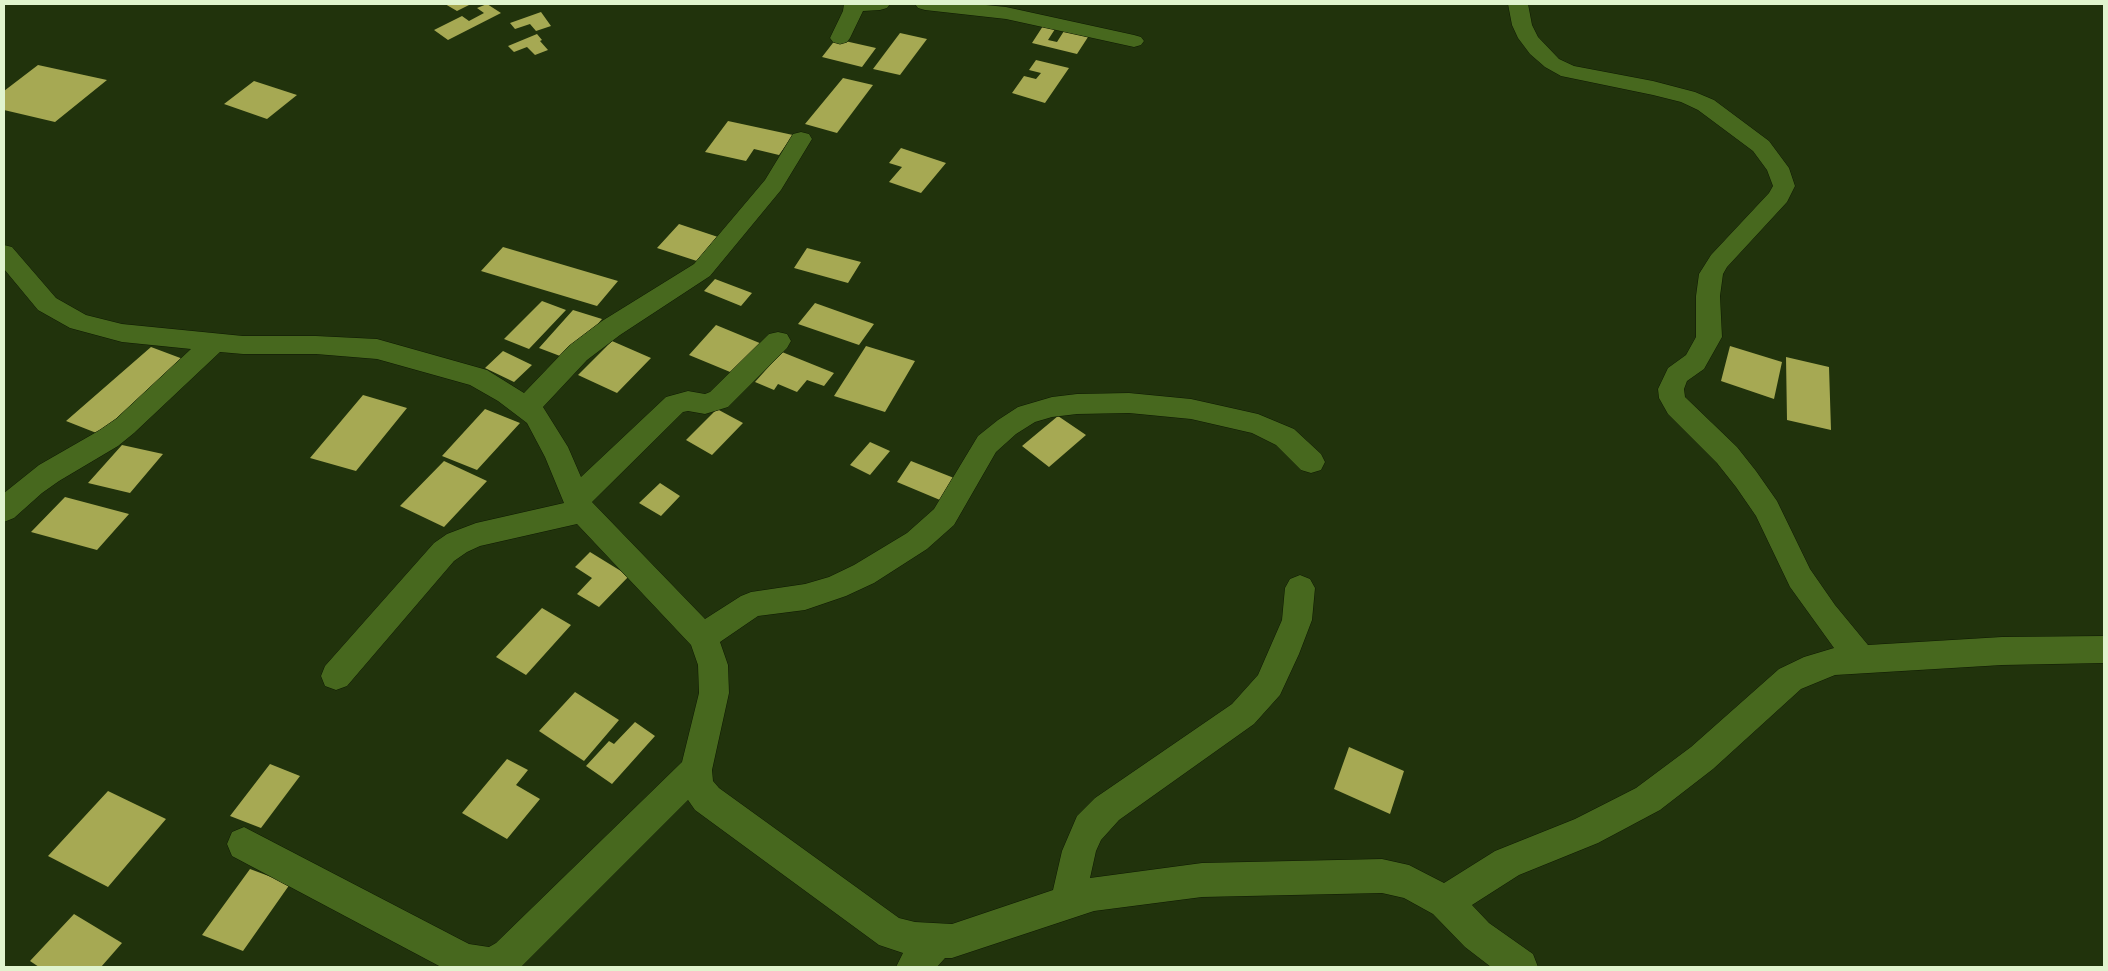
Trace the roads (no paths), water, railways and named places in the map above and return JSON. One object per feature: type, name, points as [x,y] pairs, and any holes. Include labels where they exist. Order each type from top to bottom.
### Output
[{"type":"street","points":[[840,38],[854,4],[880,4]]},
{"type":"street","points":[[925,4],[1006,13],[1134,42]]},
{"type":"street","points":[[1518,4],[1522,25],[1528,38],[1537,50],[1552,63],[1568,71],[1653,88],[1700,102],[1761,146],[1778,168],[1784,186],[1778,197],[1719,261],[1711,274],[1708,296],[1709,337],[1695,362],[1677,375],[1671,389],[1672,398],[1677,407],[1727,455],[1746,480],[1766,509],[1800,578],[1825,614],[1861,659]]},
{"type":"street","points":[[526,408],[578,353],[611,328],[702,270],[773,185],[801,139]]},
{"type":"street","points":[[4,253],[46,304],[79,322],[122,333],[243,345],[316,345],[377,349],[478,377],[526,408],[536,416],[558,455],[579,506],[703,638],[713,665],[714,693],[696,770],[698,787],[707,799],[891,933],[915,939],[952,941],[1094,894],[1202,880],[1382,876],[1409,882],[1446,902],[1477,935],[1520,967]]},
{"type":"street","points":[[4,510],[49,473],[109,438],[125,426],[215,342]]},
{"type":"street","points":[[336,676],[444,552],[457,543],[476,535],[579,506],[675,404],[688,401],[705,404],[719,400],[778,342]]},
{"type":"street","points":[[703,638],[751,605],[805,597],[836,587],[864,574],[917,541],[944,517],[987,444],[1007,427],[1027,414],[1052,406],[1129,403],[1191,409],[1258,424],[1285,437],[1311,462]]},
{"type":"street","points":[[1068,902],[1079,851],[1089,828],[1107,809],[1243,714],[1268,685],[1284,654],[1297,620],[1300,588]]},
{"type":"street","points":[[1446,902],[1507,863],[1586,832],[1648,799],[1702,758],[1790,679],[1815,667],[1835,661],[1861,659],[2002,651],[2104,649]]},
{"type":"street","points":[[244,844],[465,961],[484,966],[494,964],[508,955],[696,770]]},
{"type":"street","points":[[914,967],[937,940]]}]
